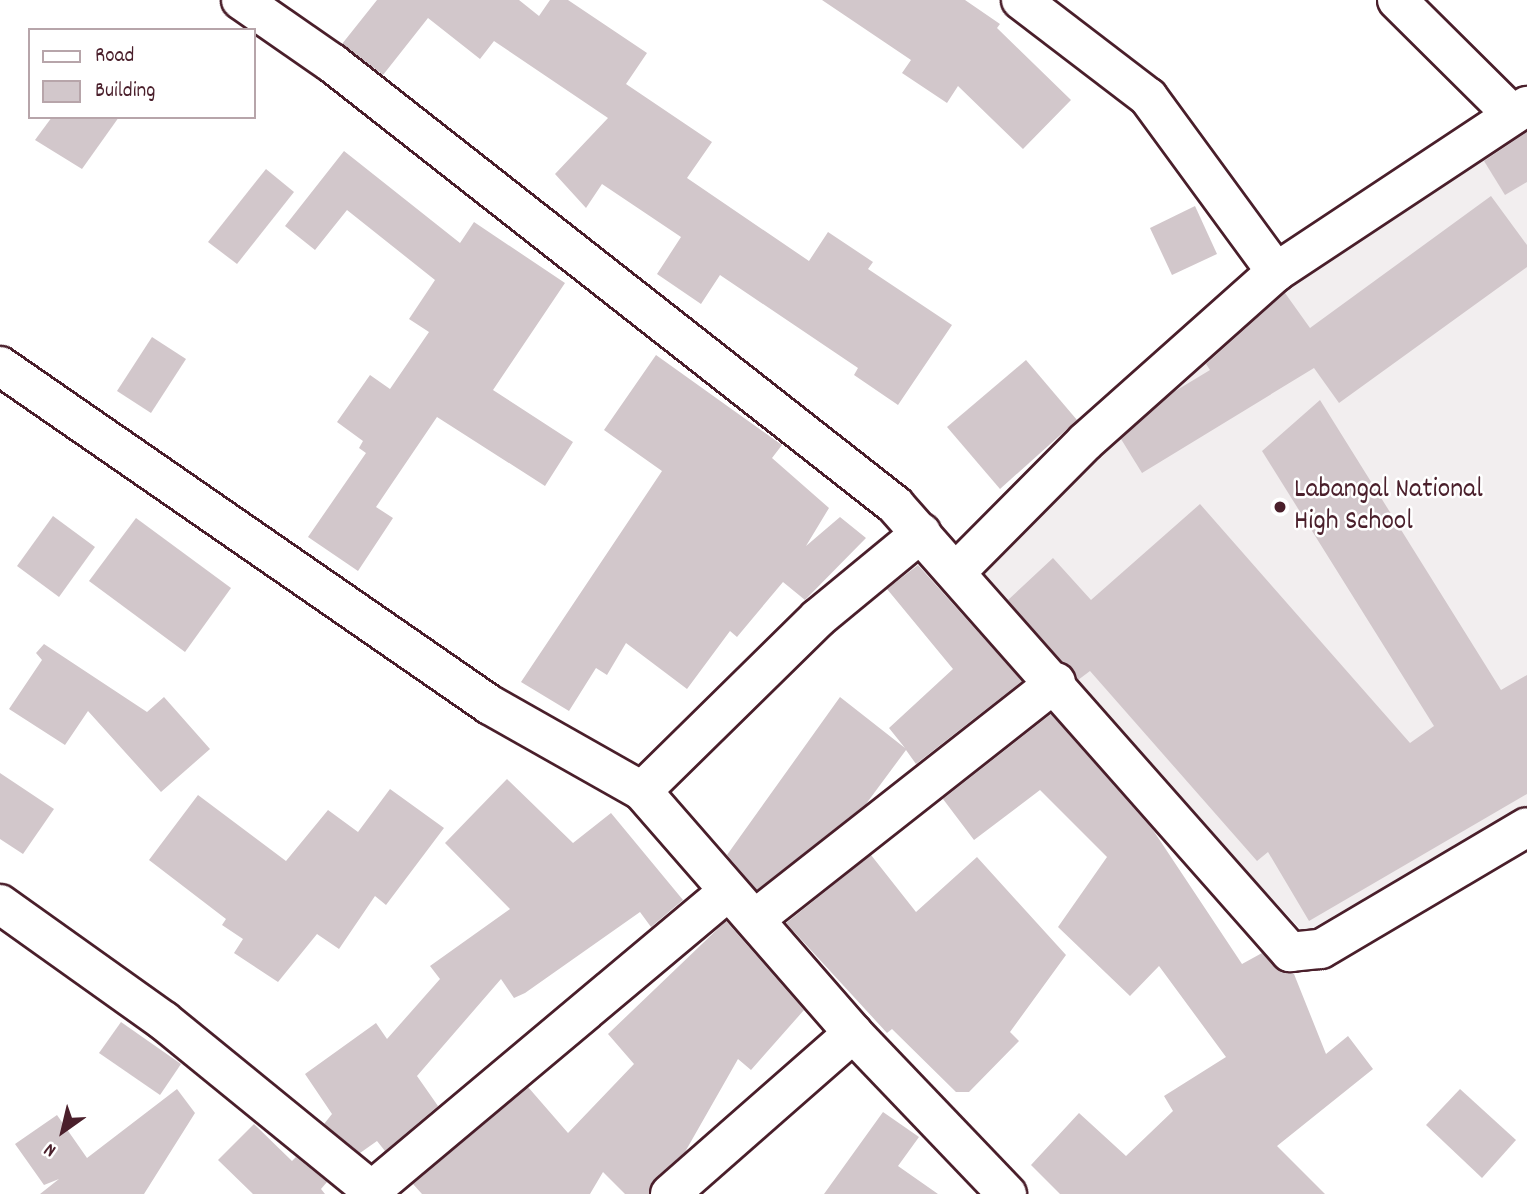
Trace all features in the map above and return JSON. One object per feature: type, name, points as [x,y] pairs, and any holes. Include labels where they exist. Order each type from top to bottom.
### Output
[{"type":"street","points":[[241,0],[332,63],[789,419],[921,533],[1056,682],[1283,946],[1297,954],[1321,949],[1524,833]]},
{"type":"street","points":[[1021,0],[1148,97],[1276,272]]},
{"type":"street","points":[[957,571],[1084,442],[1276,272],[1520,111],[1397,0]]},
{"type":"street","points":[[0,366],[479,698],[642,791],[852,1033],[1007,1194]]},
{"type":"street","points":[[642,791],[818,618],[921,533]]},
{"type":"street","points":[[755,919],[1056,682]]},
{"type":"street","points":[[0,904],[164,1021],[373,1193],[728,891]]},
{"type":"street","points":[[670,1194],[852,1033]]},
{"type":"shaded area","name":"Labangal National High School","points":[[1527,111],[1527,805],[1304,933],[971,573],[1192,353]]},
{"type":"building","points":[[377,0],[519,0],[539,16],[550,0],[568,0],[647,53],[626,84],[712,142],[687,178],[809,261],[828,232],[873,262],[868,269],[952,325],[898,405],[854,375],[858,368],[720,275],[701,304],[657,274],[681,237],[602,184],[586,208],[555,174],[608,118],[494,41],[480,59],[428,18],[383,75],[342,44]]},
{"type":"building","points":[[822,0],[965,0],[1000,24],[997,28],[1071,100],[1023,149],[958,86],[947,103],[902,73],[911,60]]},
{"type":"building","points":[[51,119],[118,119],[82,169],[35,140]]},
{"type":"building","points":[[1527,132],[1527,182],[1505,195],[1484,161]]},
{"type":"building","points":[[344,151],[460,243],[474,222],[565,283],[493,390],[573,442],[545,486],[437,417],[376,507],[393,518],[358,571],[308,537],[366,453],[359,448],[363,441],[337,422],[370,375],[390,389],[429,332],[409,319],[435,280],[347,210],[315,250],[285,226]]},
{"type":"building","points":[[266,169],[294,192],[237,264],[208,242]]},
{"type":"building","points":[[1491,196],[1527,245],[1527,267],[1339,403],[1314,368],[1142,473],[1121,439],[1172,393],[1210,370],[1206,364],[1285,293],[1310,328]]},
{"type":"building","points":[[1195,206],[1217,254],[1172,275],[1150,228]]},
{"type":"building","points":[[152,337],[186,359],[151,413],[117,391]]},
{"type":"building","points":[[656,355],[782,445],[772,458],[829,508],[806,546],[840,517],[866,538],[805,600],[783,582],[737,637],[730,631],[687,689],[626,643],[607,675],[596,668],[569,711],[521,682],[662,471],[604,430]]},
{"type":"building","points":[[1026,360],[1077,420],[1000,489],[947,427]]},
{"type":"building","points":[[1320,400],[1501,690],[1527,675],[1527,794],[1309,921],[1268,852],[1257,861],[1090,671],[1078,680],[1008,600],[1053,558],[1091,600],[1200,504],[1410,743],[1434,726],[1262,451]]},
{"type":"building","points":[[53,516],[95,547],[59,597],[17,566]]},
{"type":"building","points":[[136,518],[231,588],[185,652],[89,581]]},
{"type":"building","points":[[918,565],[1022,681],[916,764],[906,750],[866,804],[757,890],[727,855],[840,697],[905,748],[889,728],[953,669],[887,589]]},
{"type":"building","points":[[44,644],[147,712],[164,697],[210,749],[161,792],[88,711],[65,745],[9,709],[42,660],[36,653]]},
{"type":"building","points":[[1051,714],[1153,830],[1242,964],[1262,953],[1281,972],[1294,974],[1326,1054],[1348,1036],[1373,1069],[1277,1146],[1325,1194],[1060,1194],[1031,1165],[1079,1113],[1126,1156],[1173,1111],[1164,1096],[1226,1057],[1159,966],[1130,996],[1058,927],[1107,857],[1040,790],[974,840],[943,799]]},
{"type":"building","points":[[0,773],[54,809],[23,854],[0,839]]},
{"type":"building","points":[[507,779],[573,843],[611,813],[683,900],[651,927],[640,912],[514,998],[501,979],[417,1076],[438,1106],[385,1151],[377,1141],[360,1153],[324,1124],[332,1114],[305,1074],[376,1023],[387,1039],[440,979],[430,966],[510,909],[445,843]]},
{"type":"building","points":[[390,789],[444,828],[386,905],[375,896],[339,949],[317,934],[278,982],[234,953],[243,939],[222,925],[226,919],[149,860],[198,795],[286,861],[328,810],[358,832]]},
{"type":"building","points":[[871,855],[916,912],[977,857],[1066,955],[1010,1032],[1019,1041],[969,1092],[956,1092],[892,1029],[887,1033],[786,923]]},
{"type":"building","points":[[726,921],[804,1010],[751,1070],[738,1059],[685,1152],[655,1178],[649,1194],[625,1194],[603,1172],[590,1194],[422,1194],[413,1184],[528,1087],[568,1133],[634,1064],[608,1034]]},
{"type":"building","points":[[121,1022],[181,1064],[160,1095],[99,1053]]},
{"type":"building","points":[[177,1089],[195,1113],[144,1194],[40,1194],[59,1179],[44,1185],[15,1144],[57,1115],[87,1158]]},
{"type":"building","points":[[1460,1089],[1516,1140],[1482,1178],[1426,1125]]},
{"type":"building","points":[[883,1112],[919,1137],[898,1166],[938,1194],[824,1194]]},
{"type":"building","points":[[254,1124],[292,1161],[296,1157],[327,1182],[321,1189],[325,1194],[253,1194],[218,1160]]},
{"type":"place","name":"Labangal National High School","points":[[1280,507]]}]
